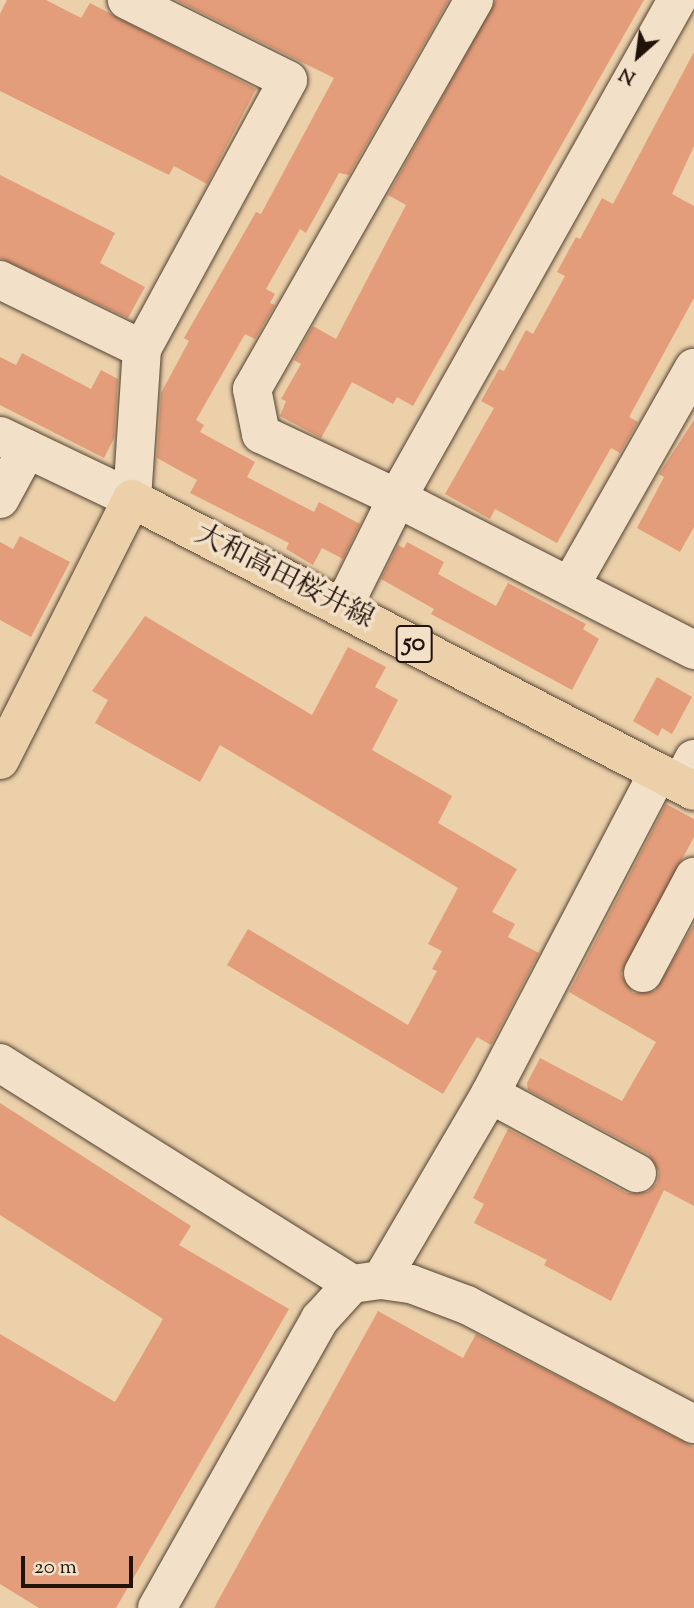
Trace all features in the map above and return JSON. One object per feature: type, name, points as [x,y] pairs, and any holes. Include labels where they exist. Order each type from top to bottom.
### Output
[{"type":"main road","name":"大和高田桜井線","points":[[132,499],[682,777]]},
{"type":"main road","points":[[0,760],[132,499]]},
{"type":"street","points":[[0,499],[13,442],[132,499],[142,349],[288,80],[180,12],[127,0]]},
{"type":"street","points":[[474,0],[252,389],[261,434],[397,498],[694,650]]},
{"type":"street","points":[[343,607],[397,498],[677,0]]},
{"type":"street","points":[[0,280],[142,349]]},
{"type":"street","points":[[570,586],[694,368]]},
{"type":"street","points":[[156,1608],[320,1319],[367,1282],[490,1094],[682,777]]},
{"type":"street","points":[[643,973],[694,877]]},
{"type":"street","points":[[0,1063],[367,1282],[411,1284],[467,1305],[694,1424]]},
{"type":"street","points":[[490,1094],[637,1173]]},
{"type":"building","points":[[7,0],[46,0],[81,18],[90,3],[256,89],[207,184],[174,166],[169,175],[0,91],[0,14]]},
{"type":"building","points":[[176,0],[449,0],[349,175],[339,173],[306,233],[300,229],[266,289],[275,294],[270,303],[275,305],[255,339],[245,334],[196,420],[204,425],[200,432],[255,462],[247,477],[314,512],[319,502],[360,524],[343,559],[322,548],[313,565],[286,549],[289,543],[190,493],[197,480],[157,458],[161,393],[189,341],[184,338],[256,212],[261,214],[334,78]]},
{"type":"building","points":[[496,0],[644,0],[413,406],[397,397],[393,404],[352,382],[321,438],[280,416],[286,401],[281,399],[301,364],[294,360],[313,326],[336,339],[406,205],[388,195]]},
{"type":"building","points":[[694,52],[694,146],[672,194],[694,206],[694,298],[629,417],[638,422],[620,453],[611,448],[557,543],[495,509],[490,519],[445,494],[494,408],[481,401],[499,369],[504,371],[526,330],[533,334],[565,276],[557,272],[576,237],[580,239],[602,198],[613,204]]},
{"type":"building","points":[[0,175],[115,233],[100,263],[145,287],[128,318],[0,258]]},
{"type":"building","points":[[22,353],[91,389],[101,370],[118,379],[114,438],[104,458],[0,405],[0,357],[16,365]]},
{"type":"building","points":[[694,420],[694,527],[680,552],[637,528],[664,477],[659,474]]},
{"type":"building","points":[[20,536],[70,562],[31,637],[0,620],[0,542],[13,549]]},
{"type":"building","points":[[407,542],[444,562],[438,574],[496,606],[508,583],[586,624],[583,629],[599,639],[572,690],[431,614],[434,609],[381,579],[398,545],[404,548]]},
{"type":"building","points":[[145,616],[312,715],[348,647],[386,667],[375,687],[398,700],[372,750],[452,796],[438,823],[517,869],[492,912],[515,924],[508,937],[539,953],[491,1045],[477,1037],[443,1094],[227,965],[248,929],[408,1025],[437,971],[432,969],[442,951],[428,944],[458,888],[220,745],[200,782],[95,723],[108,700],[92,691]]},
{"type":"building","points":[[657,677],[692,697],[672,734],[662,728],[658,736],[633,721]]},
{"type":"building","points":[[666,804],[694,819],[694,837],[621,974],[633,993],[655,991],[694,924],[694,1206],[664,1190],[611,1301],[544,1265],[547,1260],[474,1223],[484,1204],[473,1198],[508,1129],[627,1193],[648,1192],[657,1183],[659,1172],[648,1154],[528,1090],[527,1083],[540,1058],[622,1101],[656,1042],[569,992]]},
{"type":"building","points":[[0,1103],[191,1226],[179,1245],[289,1309],[116,1608],[39,1608],[0,1584],[0,1334],[115,1402],[163,1319],[0,1215]]},
{"type":"building","points":[[378,1311],[463,1358],[476,1334],[694,1447],[694,1608],[214,1608]]}]
